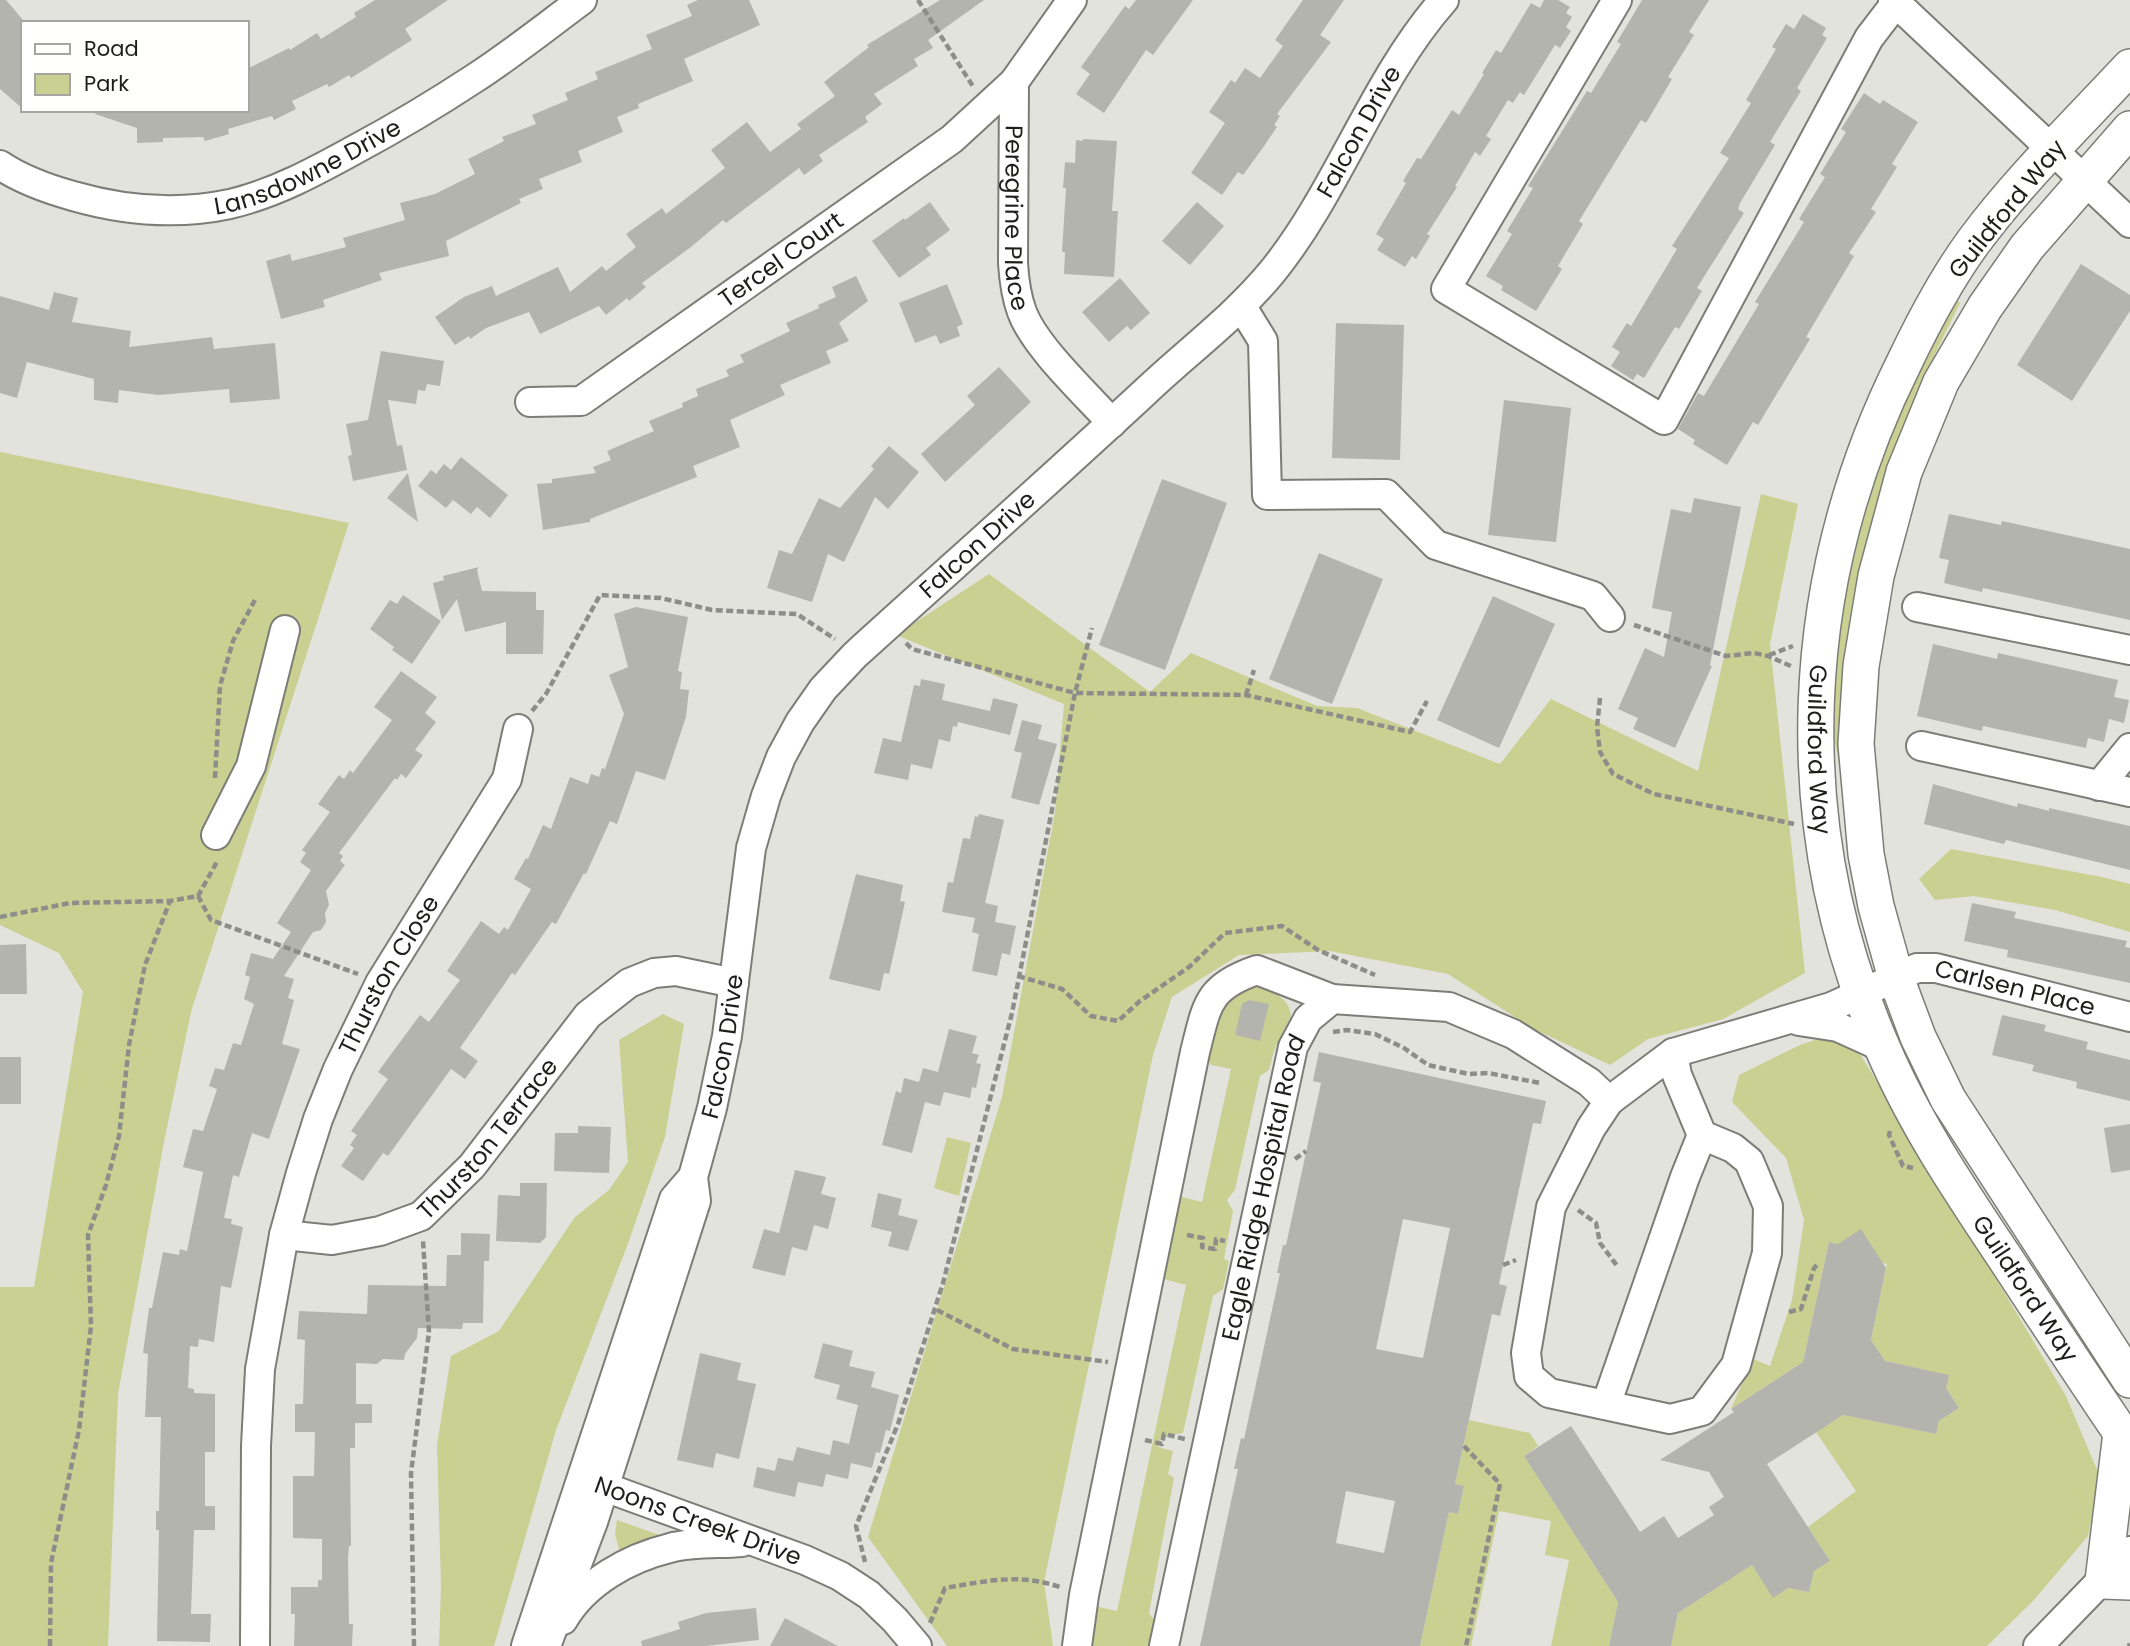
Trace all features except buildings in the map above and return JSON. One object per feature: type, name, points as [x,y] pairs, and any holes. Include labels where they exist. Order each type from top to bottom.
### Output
[{"type":"main road","name":"Guildford Way","points":[[2126,1440],[1962,1194],[1911,1110],[1882,1047],[1839,922],[1824,845],[1815,744],[1817,663],[1830,571],[1853,484],[1886,398],[1930,310],[1974,241],[2032,172],[2130,67]]},
{"type":"main road","name":"Guildford Way","points":[[2130,129],[2020,257],[1985,307],[1941,382],[1904,472],[1875,576],[1861,666],[1856,744],[1866,854],[1876,906],[1896,978],[1918,1037],[1948,1099],[2130,1380]]},
{"type":"main road","points":[[2116,1582],[2126,1440]]},
{"type":"street","name":"Lansdowne Drive","points":[[0,166],[51,189],[99,204],[153,211],[231,204],[307,176],[394,128],[477,77],[582,0]]},
{"type":"street","points":[[1014,82],[1072,0]]},
{"type":"street","name":"Falcon Drive","points":[[547,1646],[674,1199],[692,1177],[712,1108],[727,1036],[751,848],[781,757],[800,722],[823,689],[855,655],[1242,307],[1274,270],[1302,230],[1410,45],[1444,0]]},
{"type":"street","points":[[1617,0],[1446,289],[1664,419],[1870,38],[1895,1],[2130,223]]},
{"type":"street","name":"Tercel Court","points":[[530,402],[581,401],[952,139],[1014,82]]},
{"type":"street","name":"Peregrine Place","points":[[1014,82],[1013,263],[1015,286],[1022,313],[1034,335],[1112,423]]},
{"type":"street","points":[[1242,307],[1263,341],[1267,495],[1386,494],[1436,545],[1593,596],[1610,617]]},
{"type":"street","points":[[1917,607],[2130,650]]},
{"type":"street","points":[[216,835],[251,766],[285,630]]},
{"type":"street","name":"Thurston Close","points":[[284,1235],[318,1119],[338,1069],[380,983],[507,779],[518,729]]},
{"type":"street","points":[[1921,746],[2130,792]]},
{"type":"street","points":[[2099,786],[2130,748]]},
{"type":"street","name":"Carlsen Place","points":[[1862,994],[1917,968],[1936,968],[2130,1017]]},
{"type":"street","points":[[1077,1646],[1084,1595],[1195,1052],[1206,1010],[1216,992],[1234,978],[1257,970],[1332,999],[1449,1007],[1513,1034],[1589,1082],[1609,1101]]},
{"type":"street","name":"Thurston Terrace","points":[[284,1235],[332,1240],[380,1231],[421,1216],[472,1166],[588,1014],[629,983],[654,973],[676,971],[734,982]]},
{"type":"street","points":[[1673,1053],[1677,1075],[1702,1135],[1733,1148],[1749,1161],[1768,1206],[1767,1253],[1736,1365],[1702,1411],[1670,1419],[1549,1393],[1529,1376],[1526,1353],[1551,1207],[1591,1128],[1609,1101],[1673,1053],[1831,1007],[1862,994]]},
{"type":"street","name":"Eagle Ridge Hospital Road","points":[[1164,1646],[1293,1047],[1308,1019],[1332,999]]},
{"type":"street","points":[[1789,1019],[1838,1027],[1882,1047]]},
{"type":"street","points":[[1606,1405],[1702,1135]]},
{"type":"street","points":[[255,1646],[256,1446],[260,1369],[284,1235]]},
{"type":"street","name":"Noons Creek Drive","points":[[526,1646],[593,1483],[805,1560],[839,1576],[869,1595],[895,1619],[922,1637]]},
{"type":"street","points":[[547,1646],[569,1608],[593,1586],[620,1567],[672,1547],[754,1541]]},
{"type":"street","points":[[2038,1646],[2116,1582],[2130,1551]]},
{"type":"path","points":[[918,0],[975,88],[1014,82]]},
{"type":"path","points":[[518,729],[546,694],[600,595],[661,598],[712,610],[797,614],[855,655]]},
{"type":"path","points":[[215,780],[220,686],[233,640],[256,598]]},
{"type":"path","points":[[1610,617],[1726,656],[1754,653],[1796,668]]},
{"type":"path","points":[[888,625],[912,649],[1075,694],[1246,695],[1410,732],[1427,701]]},
{"type":"path","points":[[869,1595],[866,1563],[856,1527],[898,1424],[943,1283],[1012,1013],[1075,694],[1093,628]]},
{"type":"path","points":[[1768,656],[1797,645]]},
{"type":"path","points":[[1246,695],[1254,670]]},
{"type":"path","points":[[1600,698],[1597,727],[1600,752],[1613,774],[1654,794],[1802,825]]},
{"type":"path","points":[[198,896],[218,860],[216,835]]},
{"type":"path","points":[[0,917],[70,903],[170,901],[198,896]]},
{"type":"path","points":[[198,896],[211,920],[355,972]]},
{"type":"path","points":[[50,1646],[51,1563],[79,1430],[91,1326],[88,1235],[106,1185],[119,1136],[129,1045],[145,965],[170,901]]},
{"type":"path","points":[[1327,1033],[1347,1030],[1375,1034],[1404,1048],[1428,1065],[1469,1074],[1488,1073],[1542,1083]]},
{"type":"path","points":[[1291,1161],[1294,1150]]},
{"type":"path","points":[[1575,1208],[1595,1223],[1600,1243],[1618,1267]]},
{"type":"path","points":[[414,1646],[411,1473],[429,1332],[421,1216]]},
{"type":"path","points":[[1187,1235],[1203,1238],[1202,1247],[1215,1249],[1216,1239],[1231,1242]]},
{"type":"path","points":[[1788,1312],[1801,1309],[1814,1268],[1818,1264]]},
{"type":"path","points":[[937,1310],[1013,1349],[1131,1365]]},
{"type":"path","points":[[1145,1440],[1162,1444],[1164,1434],[1180,1438]]},
{"type":"path","points":[[1464,1446],[1500,1484],[1466,1646]]},
{"type":"path","points":[[922,1637],[945,1588],[1011,1578],[1044,1582],[1084,1595]]},
{"type":"green space","points":[[1953,297],[1960,303],[1930,364],[1909,426],[1845,775],[1841,775],[1832,726],[1834,624],[1878,451]]},
{"type":"green space","points":[[0,452],[349,523],[191,1012],[164,1142],[118,1394],[108,1646],[0,1646],[0,1287],[34,1287],[83,992],[59,953],[0,925]]},
{"type":"green space","points":[[1761,494],[1798,504],[1770,644],[1805,973],[1723,1019],[1648,1039],[1610,1065],[1532,1028],[1448,974],[1330,951],[1239,955],[1172,997],[1153,1055],[1044,1582],[1053,1646],[947,1646],[868,1537],[1002,1097],[1055,812],[1064,704],[896,635],[989,574],[1150,692],[1191,653],[1317,706],[1357,708],[1500,764],[1551,699],[1698,771]]},
{"type":"green space","points":[[1951,849],[2130,884],[2130,932],[2055,910],[1974,896],[1935,900],[1919,879]]},
{"type":"green space","points":[[1256,987],[1274,993],[1283,1000],[1290,1009],[1291,1016],[1274,1051],[1269,1070],[1260,1076],[1235,1190],[1227,1200],[1233,1211],[1224,1259],[1229,1261],[1223,1289],[1213,1296],[1183,1433],[1161,1437],[1158,1447],[1173,1451],[1168,1474],[1174,1478],[1149,1613],[1156,1623],[1151,1646],[1087,1646],[1090,1605],[1117,1611],[1186,1285],[1160,1278],[1178,1196],[1202,1202],[1231,1069],[1211,1065],[1206,1057],[1217,1009],[1244,988]]},
{"type":"green space","points":[[663,1014],[684,1024],[665,1137],[629,1241],[556,1430],[494,1646],[439,1646],[441,1585],[437,1445],[451,1356],[499,1331],[575,1217],[609,1190],[628,1162],[619,1040]]},
{"type":"green space","points":[[1832,1034],[1858,1051],[2066,1396],[2100,1477],[2088,1536],[2034,1600],[1987,1646],[1671,1646],[1678,1613],[1752,1565],[1773,1597],[1788,1588],[1809,1592],[1814,1571],[1830,1561],[1808,1527],[1856,1491],[1816,1432],[1843,1415],[1936,1434],[1939,1421],[1959,1408],[1946,1388],[1948,1375],[1885,1361],[1871,1340],[1887,1264],[1829,1242],[1803,1362],[1731,1409],[1753,1359],[1770,1366],[1792,1300],[1804,1220],[1786,1158],[1732,1102],[1739,1075],[1800,1045]]},
{"type":"green space","points":[[947,1137],[971,1143],[959,1196],[934,1188]]},
{"type":"green space","points":[[1469,1420],[1530,1433],[1538,1446],[1524,1456],[1618,1602],[1609,1646],[1551,1646],[1569,1560],[1545,1555],[1551,1521],[1499,1511],[1471,1646],[1420,1646],[1449,1512],[1458,1514],[1464,1486],[1455,1484]]},
{"type":"green space","points":[[617,1520],[662,1536],[620,1553],[615,1534]]}]
